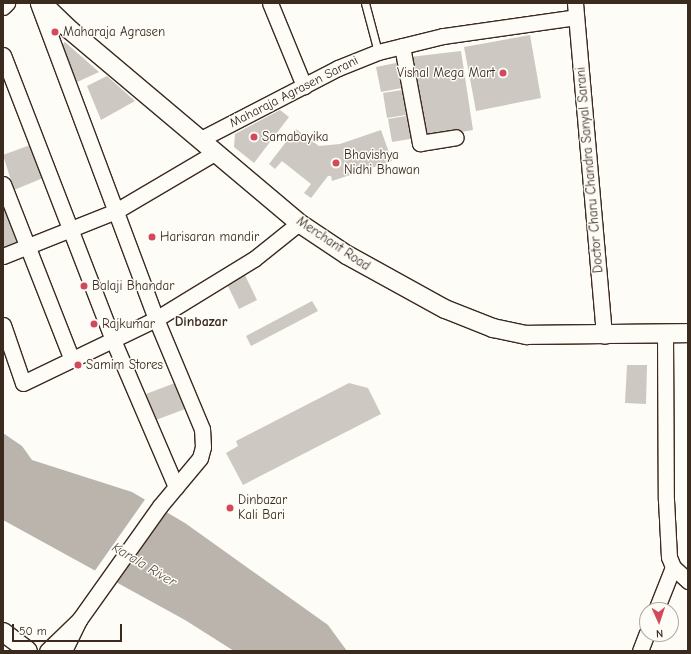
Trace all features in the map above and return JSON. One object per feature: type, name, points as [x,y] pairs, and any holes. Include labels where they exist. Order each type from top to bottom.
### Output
[{"type":"street","points":[[3,7],[7,3]]},
{"type":"street","points":[[38,3],[156,319],[204,438],[200,458],[160,506],[100,590],[80,620],[64,651]]},
{"type":"street","name":"Merchant Road","points":[[42,3],[70,30],[299,222],[396,284],[445,309],[493,328],[527,335],[604,336],[688,334]]},
{"type":"street","points":[[270,3],[304,86]]},
{"type":"street","name":"Maharaja Agrasen Sarani","points":[[201,139],[351,62],[378,52],[576,10]]},
{"type":"street","name":"Doctor Charu Chandra Sanyal Sarani","points":[[576,10],[604,336]]},
{"type":"street","points":[[402,46],[420,143],[456,137]]},
{"type":"street","points":[[3,54],[113,340],[176,487]]},
{"type":"street","points":[[3,256],[116,211],[216,152]]},
{"type":"street","points":[[3,184],[72,360]]},
{"type":"street","points":[[3,325],[24,383],[156,319],[254,259],[299,222]]},
{"type":"street","points":[[665,335],[666,500],[670,557],[673,567],[688,581]]},
{"type":"street","points":[[659,602],[673,567]]},
{"type":"street","points":[[47,651],[80,620]]},
{"type":"street","points":[[3,632],[28,651]]},
{"type":"street","points":[[3,647],[8,651]]},
{"type":"lane","points":[[365,3],[378,52]]},
{"type":"water","name":"Karala River","points":[[3,433],[22,446],[32,460],[132,492],[185,523],[328,625],[347,651],[234,651],[185,620],[3,520]]},
{"type":"pier","points":[[146,498],[166,511],[115,584],[94,572]]},
{"type":"building","name":"Vishal Mega Mart","points":[[530,35],[541,98],[476,111],[464,47]]},
{"type":"building","points":[[65,42],[99,72],[75,83],[60,47]]},
{"type":"building","points":[[461,51],[473,130],[424,138],[410,57]]},
{"type":"building","points":[[401,62],[407,87],[381,92],[376,67]]},
{"type":"building","points":[[107,76],[135,101],[101,120],[87,86]]},
{"type":"building","points":[[408,89],[412,114],[387,118],[383,93]]},
{"type":"building","name":"Samabayika","points":[[280,110],[289,117],[254,163],[234,147],[235,134]]},
{"type":"building","points":[[412,115],[416,138],[392,142],[388,119]]},
{"type":"building","name":"Bhavishya Nidhi Bhawan","points":[[296,129],[319,146],[340,144],[381,130],[392,161],[332,181],[331,176],[328,176],[311,198],[304,193],[311,184],[282,161],[275,169],[269,164]]},
{"type":"building","points":[[30,145],[43,178],[14,190],[3,155]]},
{"type":"building","points":[[3,201],[20,244],[3,251]]},
{"type":"building","points":[[243,271],[257,300],[239,309],[225,280]]},
{"type":"building","points":[[312,301],[318,311],[251,346],[246,336]]},
{"type":"building","points":[[627,365],[647,365],[646,404],[625,403]]},
{"type":"building","points":[[175,383],[185,409],[156,420],[146,394]]},
{"type":"building","points":[[349,383],[368,388],[381,414],[243,485],[226,453],[238,446],[236,441]]},
{"type":"place","name":"Maharaja Agrasen","points":[[55,32]]},
{"type":"place","name":"Vishal Mega Mart","points":[[503,73]]},
{"type":"place","name":"Samabayika","points":[[254,137]]},
{"type":"place","name":"Bhavishya Nidhi Bhawan","points":[[336,163]]},
{"type":"place","name":"Harisaran mandir","points":[[152,237]]},
{"type":"place","name":"Balaji Bhandar","points":[[84,286]]},
{"type":"place","name":"Rajkumar","points":[[94,324]]},
{"type":"place","name":"Samim Stores","points":[[78,365]]},
{"type":"place","name":"Dinbazar Kali Bari","points":[[230,508]]},
{"type":"district","name":"Dinbazar","points":[[201,322]]}]
